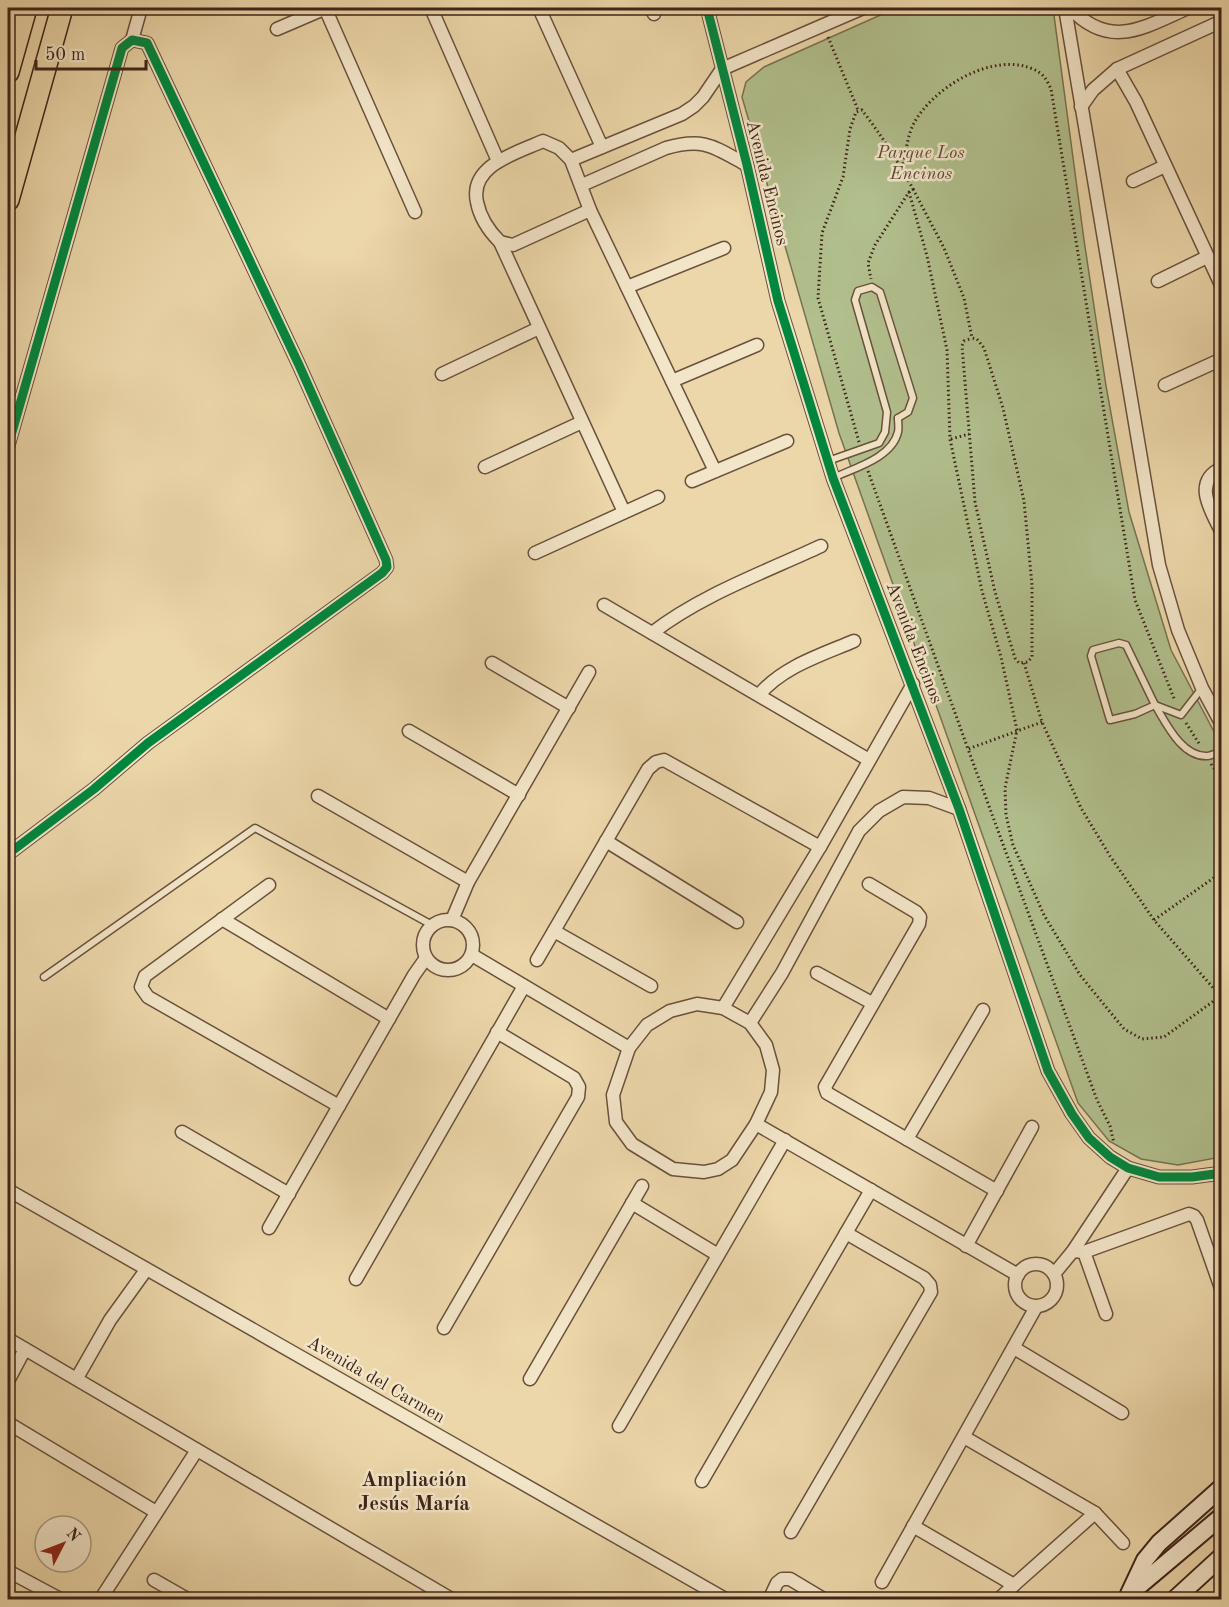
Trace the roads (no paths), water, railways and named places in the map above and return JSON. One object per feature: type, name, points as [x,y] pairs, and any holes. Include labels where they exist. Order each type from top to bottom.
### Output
[{"type":"highway","points":[[8,72],[27,8]]},
{"type":"highway","points":[[8,200],[62,8]]},
{"type":"main road","points":[[1126,1597],[1145,1560],[1159,1543],[1221,1487]]},
{"type":"main road","points":[[1126,1597],[1221,1516]]},
{"type":"main road","points":[[1174,1599],[1221,1556]]},
{"type":"street","points":[[8,446],[122,48],[132,40],[141,8]]},
{"type":"street","points":[[277,29],[325,8],[415,212]]},
{"type":"street","points":[[431,8],[498,161]]},
{"type":"street","points":[[540,8],[602,147]]},
{"type":"street","name":"Avenida Encinos","points":[[707,8],[747,165],[778,301],[833,478],[959,809],[1048,1071],[1072,1114],[1089,1138],[1110,1158],[1128,1168],[1159,1177],[1192,1177],[1221,1173]]},
{"type":"street","points":[[571,160],[688,110],[703,97],[722,69],[863,8]]},
{"type":"street","points":[[1065,8],[1160,565],[1178,630],[1202,688],[1221,725]]},
{"type":"street","points":[[1071,8],[1080,18],[1101,30],[1127,33],[1188,8]]},
{"type":"street","points":[[1081,107],[1093,90],[1117,69],[1221,21]]},
{"type":"street","points":[[8,854],[94,789],[148,743],[382,573],[387,567],[386,560],[294,355],[158,63],[147,43],[132,40]]},
{"type":"street","points":[[1117,69],[1136,102],[1221,287]]},
{"type":"street","points":[[624,512],[500,242],[484,222],[474,191],[482,174],[498,161],[543,141],[559,148],[571,160],[590,210],[715,471]]},
{"type":"street","points":[[582,185],[679,144],[701,142],[714,146],[747,165]]},
{"type":"street","points":[[1133,181],[1165,166]]},
{"type":"street","points":[[500,242],[513,245],[590,210]]},
{"type":"street","points":[[627,287],[724,248]]},
{"type":"street","points":[[1158,281],[1207,257]]},
{"type":"street","points":[[442,374],[539,328]]},
{"type":"street","points":[[672,381],[757,345]]},
{"type":"street","points":[[1165,385],[1221,359]]},
{"type":"street","points":[[485,467],[582,422]]},
{"type":"street","points":[[692,481],[787,441]]},
{"type":"street","points":[[1221,468],[1209,477],[1204,488],[1221,533]]},
{"type":"street","points":[[535,553],[658,497]]},
{"type":"street","points":[[652,633],[674,616],[700,602],[821,546]]},
{"type":"street","points":[[604,604],[869,760]]},
{"type":"street","points":[[759,695],[770,681],[854,640]]},
{"type":"street","points":[[492,663],[569,708]]},
{"type":"street","points":[[452,920],[468,882],[589,672]]},
{"type":"street","points":[[723,1008],[820,847],[913,684]]},
{"type":"street","points":[[409,731],[519,795]]},
{"type":"street","points":[[537,960],[648,769],[656,762],[664,760],[820,847]]},
{"type":"street","points":[[318,796],[468,882]]},
{"type":"street","points":[[750,1023],[782,973],[859,831],[879,811],[903,797],[929,798],[959,809]]},
{"type":"street","points":[[606,842],[737,922]]},
{"type":"street","points":[[869,884],[916,912],[920,917],[919,924],[825,1087],[827,1093],[997,1191]]},
{"type":"street","points":[[269,885],[145,976],[141,987],[147,996],[339,1106]]},
{"type":"street","points":[[222,919],[389,1019]]},
{"type":"street","points":[[441,920],[452,920],[463,924],[471,933],[474,944],[472,956],[465,965],[455,970],[444,971],[434,967],[426,958],[422,947],[424,934],[432,925],[441,920]]},
{"type":"street","points":[[554,931],[651,986]]},
{"type":"street","points":[[472,956],[629,1048]]},
{"type":"street","points":[[269,1228],[426,958]]},
{"type":"street","points":[[817,973],[872,1003]]},
{"type":"street","points":[[356,1279],[524,986]]},
{"type":"street","points":[[697,1004],[723,1008],[750,1023],[766,1044],[773,1070],[771,1092],[756,1124],[732,1160],[718,1169],[704,1172],[673,1169],[632,1144],[616,1122],[613,1095],[629,1048],[647,1025],[670,1011],[697,1004]]},
{"type":"street","points":[[907,1139],[983,1010]]},
{"type":"street","points":[[444,1328],[578,1097],[579,1087],[574,1078],[497,1032]]},
{"type":"street","points":[[756,1124],[1018,1275]]},
{"type":"street","points":[[966,1246],[1032,1127]]},
{"type":"street","points":[[182,1132],[289,1194]]},
{"type":"street","points":[[619,1426],[784,1140]]},
{"type":"street","points":[[1054,1274],[1078,1252],[1128,1168]]},
{"type":"street","points":[[530,1379],[642,1186]]},
{"type":"street","name":"Avenida del Carmen","points":[[8,1190],[727,1599]]},
{"type":"street","points":[[702,1481],[871,1190]]},
{"type":"street","points":[[632,1203],[718,1255]]},
{"type":"street","points":[[1078,1252],[1189,1214],[1197,1220],[1217,1265],[1221,1292]]},
{"type":"street","points":[[791,1532],[931,1292],[930,1285],[924,1278],[846,1233]]},
{"type":"street","points":[[1078,1252],[1106,1314]]},
{"type":"street","points":[[1035,1264],[1049,1268],[1054,1274],[1058,1286],[1053,1299],[1042,1306],[1024,1302],[1017,1293],[1016,1281],[1022,1269],[1035,1264]]},
{"type":"street","points":[[76,1378],[110,1320],[146,1270]]},
{"type":"street","points":[[882,1582],[1036,1306]]},
{"type":"street","points":[[8,1339],[453,1599]]},
{"type":"street","points":[[1014,1348],[1122,1413]]},
{"type":"street","points":[[8,1381],[25,1349]]},
{"type":"street","points":[[8,1423],[156,1512]]},
{"type":"street","points":[[964,1437],[1095,1513],[1123,1543]]},
{"type":"street","points":[[100,1599],[197,1450]]},
{"type":"street","points":[[998,1599],[1095,1513]]},
{"type":"street","points":[[913,1526],[1014,1585]]},
{"type":"street","points":[[8,1571],[62,1599]]},
{"type":"street","points":[[770,1599],[777,1583],[782,1579],[790,1580],[825,1599]]},
{"type":"street","points":[[154,1580],[189,1599]]},
{"type":"lane","points":[[828,461],[879,443],[885,432],[887,412],[855,300],[858,291],[872,287],[880,292],[912,398],[908,412],[898,418]]},
{"type":"lane","points":[[887,412],[898,418]]},
{"type":"lane","points":[[833,478],[865,464],[892,445],[898,432],[898,418]]},
{"type":"lane","points":[[1202,688],[1180,715],[1155,705],[1135,714],[1110,720],[1091,656],[1093,651],[1119,643],[1126,645],[1155,705],[1172,733],[1185,748],[1206,756],[1221,751]]},
{"type":"lane","points":[[44,977],[255,828],[432,925]]},
{"type":"district","name":"Ampliación Jesús María","points":[[414,1492]]},
{"type":"park label","name":"Parque Los Encinos","points":[[921,163]]}]
